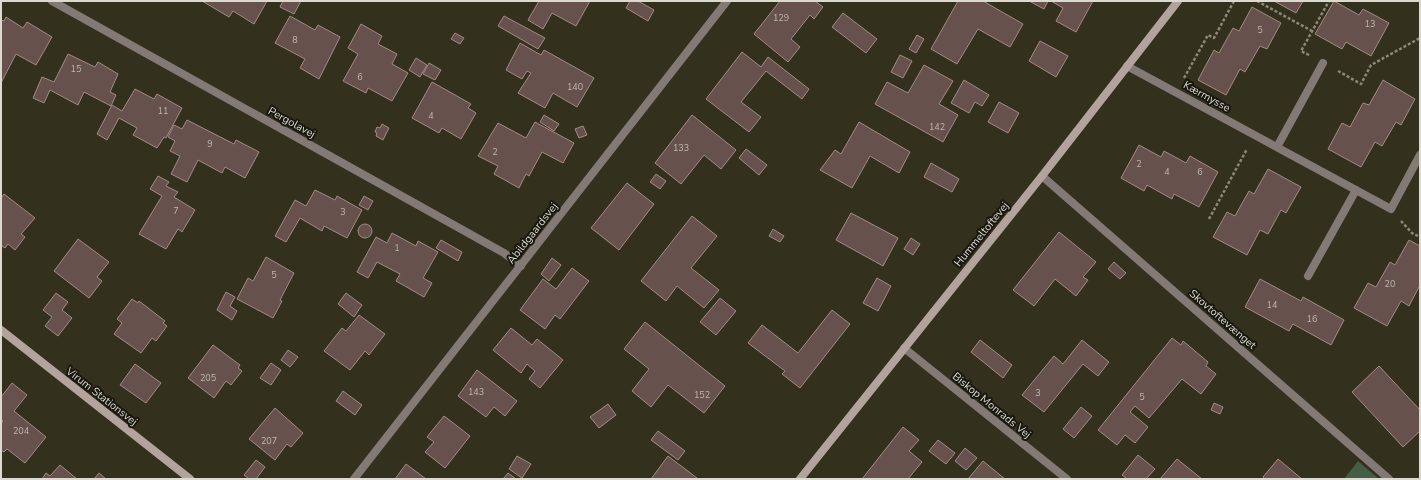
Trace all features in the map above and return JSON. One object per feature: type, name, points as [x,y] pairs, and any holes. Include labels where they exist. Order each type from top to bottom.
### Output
[{"type":"street","name":"Pergolavej","points":[[52,1],[504,253],[521,266]]},
{"type":"street","name":"Abildgaardsvej","points":[[354,479],[727,1]]},
{"type":"street","name":"Hummeltoftevej","points":[[800,479],[1042,176],[1178,1]]},
{"type":"street","points":[[1277,147],[1323,63]]},
{"type":"street","name":"Kærmysse","points":[[1127,66],[1391,209]]},
{"type":"street","points":[[1391,209],[1420,155]]},
{"type":"street","name":"Skovtoftevænget","points":[[1042,176],[1389,479]]},
{"type":"street","points":[[1308,276],[1356,190]]},
{"type":"street","name":"Virum Stationsvej","points":[[1,330],[190,479]]},
{"type":"street","name":"Biskop Monrads Vej","points":[[904,348],[1067,479]]},
{"type":"path","points":[[1177,92],[1208,35],[1214,38],[1234,1]]},
{"type":"path","points":[[1257,1],[1312,31]]},
{"type":"path","points":[[1329,1],[1301,51],[1361,84],[1371,65],[1420,38]]},
{"type":"path","points":[[1209,219],[1255,135]]},
{"type":"path","points":[[1391,209],[1412,233],[1420,237]]},
{"type":"green space","points":[[1358,461],[1379,479],[1344,479]]},
{"type":"building","points":[[202,1],[267,1],[254,24],[233,11],[229,17]]},
{"type":"building","points":[[283,1],[301,1],[294,14],[280,7]]},
{"type":"building","points":[[539,1],[590,1],[576,26],[552,13],[543,29],[528,20]]},
{"type":"building","points":[[630,1],[638,1],[654,10],[648,21],[626,8]]},
{"type":"building","points":[[780,1],[815,1],[823,7],[814,19],[810,15],[791,39],[800,47],[788,62],[754,34]]},
{"type":"building","points":[[958,1],[983,1],[1023,24],[1010,47],[978,29],[957,64],[931,49]]},
{"type":"building","points":[[1029,1],[1048,1],[1044,9]]},
{"type":"building","points":[[1051,1],[1093,1],[1076,32],[1056,21],[1063,8]]},
{"type":"building","points":[[1274,1],[1303,1],[1296,13]]},
{"type":"building","points":[[1334,1],[1359,15],[1363,9],[1389,23],[1371,56],[1346,42],[1342,49],[1315,34]]},
{"type":"building","points":[[1252,7],[1281,23],[1267,49],[1260,46],[1245,72],[1240,69],[1226,95],[1198,80],[1214,50],[1219,53],[1233,28],[1239,31]]},
{"type":"building","points":[[843,13],[877,39],[866,53],[832,27]]},
{"type":"building","points":[[290,16],[315,30],[318,25],[340,37],[319,79],[300,68],[305,59],[275,43]]},
{"type":"building","points":[[504,16],[545,38],[538,49],[498,26]]},
{"type":"building","points":[[6,17],[23,28],[27,22],[52,37],[36,65],[16,54],[1,83],[1,20],[4,21]]},
{"type":"building","points":[[361,24],[382,36],[378,44],[397,54],[392,64],[408,73],[392,101],[368,88],[366,93],[343,81],[358,54],[348,48]]},
{"type":"building","points":[[455,33],[464,38],[460,44],[451,39]]},
{"type":"building","points":[[917,35],[924,39],[916,53],[909,49]]},
{"type":"building","points":[[1040,41],[1068,56],[1056,77],[1029,61]]},
{"type":"building","points":[[520,43],[541,55],[544,50],[594,78],[577,107],[553,93],[545,108],[518,93],[531,73],[527,71],[522,79],[506,70]]},
{"type":"building","points":[[742,52],[761,67],[768,57],[809,89],[802,99],[766,71],[741,102],[761,117],[749,132],[706,99]]},
{"type":"building","points":[[68,54],[95,67],[98,62],[118,74],[110,92],[116,95],[111,106],[84,92],[78,105],[50,90],[44,103],[33,98],[42,77],[54,82]]},
{"type":"building","points":[[900,55],[912,61],[903,78],[891,72]]},
{"type":"building","points":[[416,58],[427,65],[420,77],[409,70]]},
{"type":"building","points":[[429,63],[441,70],[435,80],[423,74]]},
{"type":"building","points":[[924,65],[953,81],[939,104],[958,115],[943,142],[875,104],[887,82],[908,93]]},
{"type":"building","points":[[964,80],[989,95],[982,106],[975,102],[969,113],[951,103]]},
{"type":"building","points":[[1383,80],[1415,99],[1401,125],[1396,122],[1382,146],[1375,142],[1361,167],[1328,149],[1342,123],[1350,127],[1363,103],[1369,105]]},
{"type":"building","points":[[432,82],[471,104],[468,108],[476,113],[461,139],[442,128],[439,133],[412,118]]},
{"type":"building","points":[[135,89],[154,99],[157,94],[182,108],[166,138],[164,137],[157,148],[133,135],[137,128],[119,118],[107,140],[97,134],[112,105],[122,111]]},
{"type":"building","points":[[999,102],[1019,113],[1008,133],[988,122]]},
{"type":"building","points":[[544,115],[559,124],[554,131],[540,122]]},
{"type":"building","points":[[692,115],[736,150],[721,169],[704,155],[681,184],[655,163]]},
{"type":"building","points":[[187,120],[234,144],[236,140],[259,152],[245,178],[225,167],[222,173],[198,160],[187,182],[171,174],[180,156],[170,151],[175,141],[168,137],[174,125],[182,129]]},
{"type":"building","points":[[535,122],[574,143],[563,163],[542,152],[529,176],[526,174],[519,188],[494,174],[498,166],[478,156],[498,123],[526,138]]},
{"type":"building","points":[[859,122],[910,152],[899,173],[870,156],[852,188],[820,170],[835,150],[841,154]]},
{"type":"building","points":[[382,124],[389,128],[383,140],[376,136],[377,133],[375,132],[377,127],[380,128]]},
{"type":"building","points":[[583,126],[587,135],[579,138],[575,129]]},
{"type":"building","points":[[1139,145],[1161,157],[1164,151],[1186,163],[1190,156],[1218,172],[1199,207],[1174,194],[1172,199],[1147,185],[1144,191],[1121,178]]},
{"type":"building","points":[[746,149],[767,165],[759,175],[739,158]]},
{"type":"building","points":[[931,163],[959,179],[952,192],[924,177]]},
{"type":"building","points":[[1268,169],[1301,187],[1286,213],[1281,210],[1268,234],[1260,230],[1247,255],[1213,237],[1227,212],[1235,216],[1249,191],[1254,194]]},
{"type":"building","points":[[656,174],[666,181],[660,189],[650,182]]},
{"type":"building","points":[[158,176],[169,182],[166,186],[178,192],[174,197],[195,210],[182,232],[178,229],[166,249],[139,234],[162,196],[150,189]]},
{"type":"building","points":[[627,183],[654,204],[619,250],[591,228]]},
{"type":"building","points":[[315,190],[335,200],[337,196],[362,210],[347,238],[324,226],[322,231],[300,218],[286,242],[275,236],[295,200],[306,206]]},
{"type":"building","points":[[4,194],[35,218],[21,234],[25,237],[15,250],[8,244],[5,248],[1,245],[1,198]]},
{"type":"building","points":[[364,196],[373,201],[368,210],[359,205]]},
{"type":"building","points":[[851,213],[898,238],[883,266],[836,240]]},
{"type":"building","points":[[692,216],[717,236],[691,268],[719,290],[704,308],[677,286],[666,301],[641,281]]},
{"type":"building","points":[[365,224],[370,226],[372,231],[370,236],[365,238],[360,236],[358,231],[360,226]]},
{"type":"building","points":[[773,229],[784,236],[780,242],[769,236]]},
{"type":"building","points":[[1059,232],[1096,262],[1083,277],[1088,280],[1076,296],[1055,279],[1034,306],[1013,290]]},
{"type":"building","points":[[392,233],[416,246],[418,241],[438,252],[423,278],[432,283],[424,297],[396,281],[400,274],[377,262],[368,278],[357,272],[376,237],[387,243]]},
{"type":"building","points":[[911,238],[920,244],[913,255],[904,249]]},
{"type":"building","points":[[78,239],[109,262],[97,277],[102,281],[89,298],[54,271]]},
{"type":"building","points":[[441,240],[462,252],[458,261],[436,248]]},
{"type":"building","points":[[1409,240],[1420,246],[1420,285],[1409,306],[1401,301],[1387,326],[1354,308],[1368,283],[1376,287],[1390,262],[1395,265]]},
{"type":"building","points":[[266,257],[294,273],[280,300],[282,301],[273,318],[237,299],[248,278],[253,281]]},
{"type":"building","points":[[552,258],[561,265],[549,281],[541,274]]},
{"type":"building","points":[[1114,262],[1126,273],[1120,279],[1108,269]]},
{"type":"building","points":[[572,268],[589,281],[560,319],[555,315],[545,329],[520,310],[543,279],[556,289]]},
{"type":"building","points":[[877,278],[891,286],[878,311],[863,303]]},
{"type":"building","points":[[1260,279],[1301,301],[1303,297],[1344,320],[1331,345],[1293,324],[1289,331],[1245,307]]},
{"type":"building","points":[[226,292],[235,297],[230,306],[237,311],[232,320],[217,310]]},
{"type":"building","points":[[56,293],[68,302],[62,310],[72,318],[58,336],[45,326],[52,317],[43,310]]},
{"type":"building","points":[[346,293],[362,305],[354,317],[338,304]]},
{"type":"building","points":[[720,298],[736,311],[716,335],[700,322]]},
{"type":"building","points":[[132,299],[138,303],[139,301],[165,321],[163,323],[167,326],[156,341],[152,338],[141,353],[114,334],[122,323],[117,319]]},
{"type":"building","points":[[832,310],[850,324],[800,388],[782,374],[785,371],[748,343],[762,325],[798,353]]},
{"type":"building","points":[[359,315],[385,334],[369,355],[365,351],[350,370],[324,351],[342,328],[346,331]]},
{"type":"building","points":[[645,322],[725,386],[704,413],[668,385],[651,407],[632,391],[649,369],[624,349]]},
{"type":"building","points":[[511,328],[532,345],[537,339],[563,360],[540,388],[529,379],[535,371],[527,364],[521,373],[493,350]]},
{"type":"building","points":[[1172,338],[1181,345],[1183,341],[1208,362],[1206,366],[1216,374],[1201,394],[1182,379],[1149,418],[1135,406],[1130,412],[1148,427],[1135,443],[1125,435],[1117,445],[1098,430]]},
{"type":"building","points":[[980,340],[1012,365],[1003,378],[971,352]]},
{"type":"building","points":[[1082,340],[1109,362],[1098,376],[1083,364],[1044,412],[1022,395],[1054,356],[1063,364]]},
{"type":"building","points":[[213,345],[240,365],[238,368],[242,371],[231,385],[226,381],[214,398],[188,378]]},
{"type":"building","points":[[288,350],[298,357],[290,367],[281,360]]},
{"type":"building","points":[[271,363],[281,370],[271,385],[260,378]]},
{"type":"building","points":[[135,364],[161,383],[146,403],[120,385]]},
{"type":"building","points":[[1379,366],[1420,410],[1420,431],[1403,447],[1352,392]]},
{"type":"building","points":[[477,370],[517,401],[505,416],[494,407],[486,417],[458,396]]},
{"type":"building","points":[[12,383],[27,395],[14,411],[46,437],[25,463],[7,449],[4,452],[1,450],[1,424],[3,421],[1,419],[1,397]]},
{"type":"building","points":[[343,391],[362,405],[355,415],[336,401]]},
{"type":"building","points":[[1214,403],[1223,407],[1220,414],[1211,410]]},
{"type":"building","points":[[608,404],[616,415],[599,428],[590,417]]},
{"type":"building","points":[[1081,407],[1092,416],[1074,438],[1063,429]]},
{"type":"building","points":[[275,408],[303,433],[291,447],[287,444],[275,460],[249,439]]},
{"type":"building","points":[[444,416],[470,436],[445,468],[425,452],[434,442],[427,437]]},
{"type":"building","points":[[903,427],[919,440],[909,451],[922,462],[908,479],[862,479]]},
{"type":"building","points":[[658,431],[685,451],[678,460],[651,440]]},
{"type":"building","points":[[938,440],[955,453],[946,464],[929,451]]},
{"type":"building","points":[[965,448],[977,458],[966,470],[955,461]]},
{"type":"building","points":[[1138,455],[1155,469],[1146,479],[1127,479],[1122,475]]},
{"type":"building","points":[[517,456],[531,464],[522,478],[509,469]]},
{"type":"building","points":[[668,456],[697,478],[651,479]]},
{"type":"building","points":[[1177,459],[1202,479],[1160,479]]},
{"type":"building","points":[[1278,459],[1302,479],[1265,479],[1263,477]]},
{"type":"building","points":[[256,460],[265,467],[256,479],[249,479],[244,475]]},
{"type":"building","points":[[983,461],[1005,479],[968,479]]},
{"type":"building","points":[[406,464],[426,479],[395,479]]},
{"type":"building","points":[[60,465],[77,479],[42,479],[46,473],[50,476]]},
{"type":"building","points":[[99,473],[106,479],[94,479]]},
{"type":"building","points":[[508,473],[516,479],[503,479]]}]
